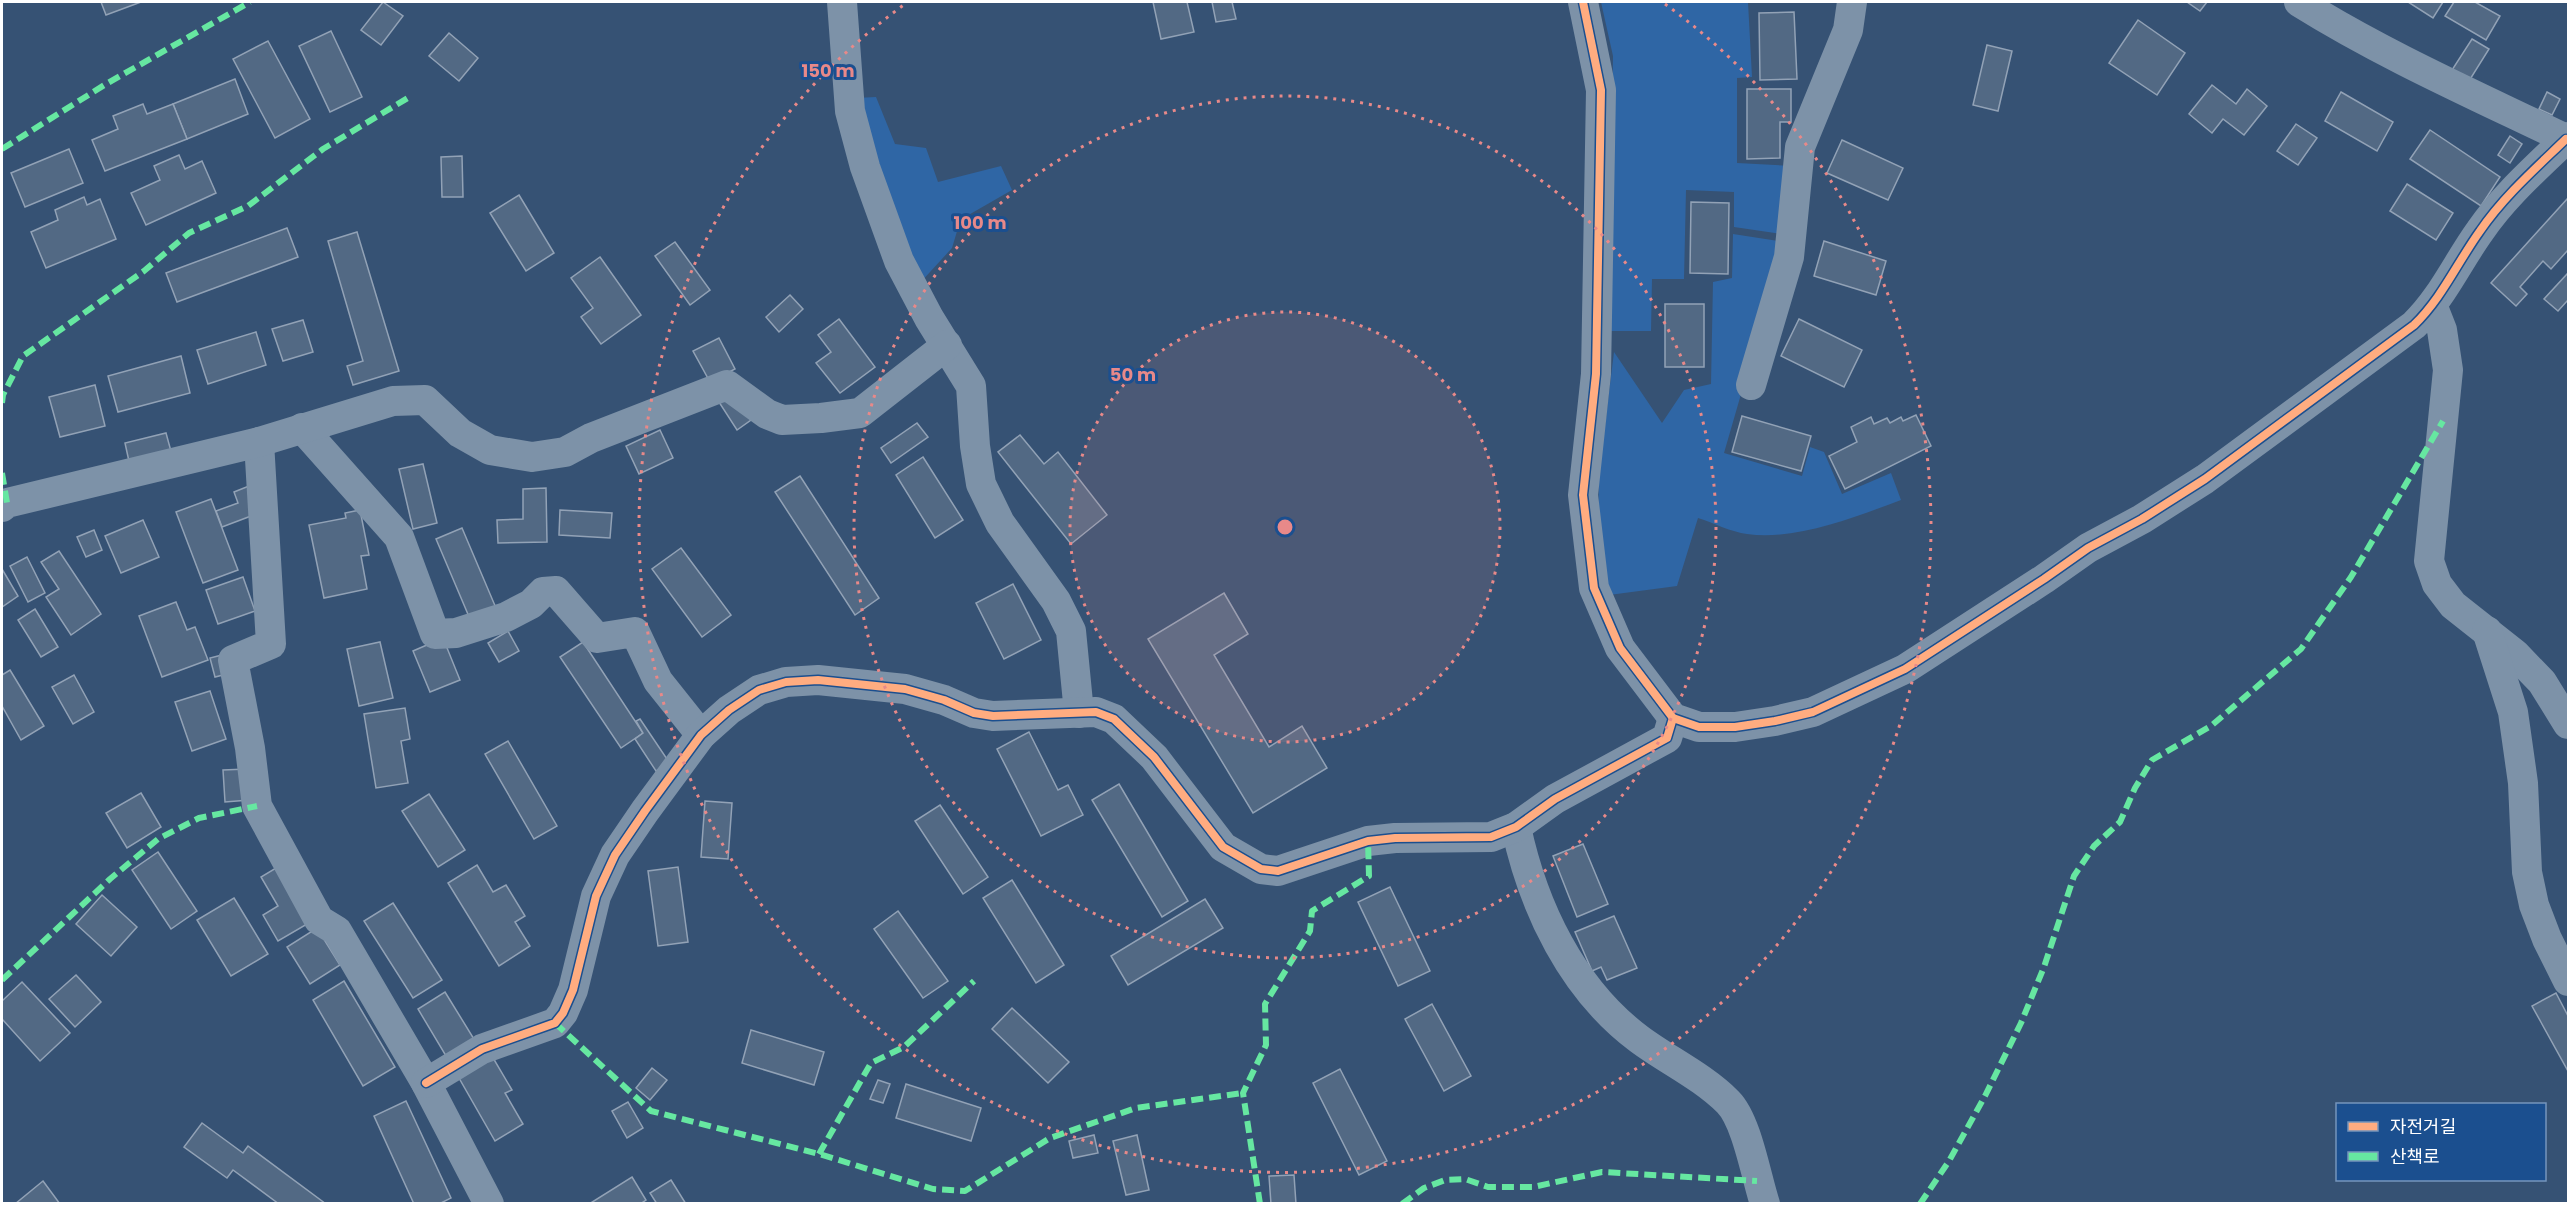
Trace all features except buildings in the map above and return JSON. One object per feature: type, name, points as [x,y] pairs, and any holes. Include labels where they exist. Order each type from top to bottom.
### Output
[{"type":"street","points":[[842,2],[850,111],[865,167],[899,261],[929,318],[971,386],[975,446],[981,484],[1000,523],[1056,601],[1071,631],[1079,713]]},
{"type":"street","points":[[1582,2],[1601,90],[1596,374],[1583,495],[1594,588],[1620,648],[1673,718],[1699,728],[1735,727],[1813,712],[1905,669],[2088,548],[2142,519],[2205,479],[2414,325],[2433,307],[2481,229],[2512,192],[2567,138],[2426,73],[2350,33],[2299,2]]},
{"type":"street","points":[[1751,385],[1788,257],[1800,147],[1848,30],[1852,2]]},
{"type":"street","points":[[2433,307],[2442,330],[2448,370],[2429,561],[2437,584],[2453,605],[2515,654],[2542,682],[2568,724]]},
{"type":"street","points":[[2,507],[7,503],[259,442],[393,401],[425,400],[460,433],[490,450],[532,457],[565,452],[591,438],[727,385],[768,414],[782,420],[860,413],[946,345]]},
{"type":"street","points":[[302,428],[399,537],[435,634],[456,633],[506,617],[531,604],[543,592],[556,591],[597,638],[635,632],[658,681],[700,735]]},
{"type":"street","points":[[259,442],[272,644],[233,660],[250,748],[257,806],[320,920],[337,931],[426,1083],[489,1203]]},
{"type":"street","points":[[2487,631],[2516,730],[2523,783],[2527,872],[2534,905],[2547,939],[2568,981]]},
{"type":"street","points":[[426,1083],[482,1049],[555,1023],[563,1013],[573,990],[596,896],[615,855],[700,735],[729,710],[759,690],[786,682],[818,680],[905,689],[944,700],[974,713],[993,716],[1096,712],[1114,718],[1154,757],[1223,847],[1261,869],[1278,871],[1368,841],[1395,838],[1491,837],[1516,827],[1554,799],[1667,738],[1673,718]]},
{"type":"street","points":[[1516,827],[1524,863],[1544,914],[1570,967],[1602,1008],[1638,1038],[1729,1103],[1745,1134],[1765,1203]]},
{"type":"shaded area","points":[[1601,2],[1748,2],[1752,77],[1737,78],[1737,163],[1792,166],[1782,234],[1734,227],[1734,192],[1686,190],[1684,279],[1652,279],[1651,331],[1609,331],[1613,56]]},
{"type":"shaded area","points":[[876,97],[895,144],[926,148],[938,182],[1001,166],[1012,190],[965,217],[958,228],[952,248],[919,284],[856,98]]},
{"type":"shaded area","points":[[1733,234],[1785,242],[1724,453],[1802,476],[1810,447],[1824,452],[1842,494],[1891,473],[1901,500],[1825,526],[1785,534],[1741,533],[1698,518],[1677,586],[1609,595],[1598,532],[1599,475],[1614,352],[1662,423],[1684,390],[1711,384],[1713,282],[1732,278]]},
{"type":"marked path","points":[[2,149],[106,84],[250,2]]},
{"type":"marked path","points":[[2,403],[3,395],[23,356],[144,271],[189,233],[248,206],[323,149],[411,96]]},
{"type":"marked path","points":[[1920,1204],[1949,1161],[1985,1096],[2021,1023],[2044,967],[2074,876],[2094,846],[2120,822],[2135,788],[2152,760],[2211,726],[2301,649],[2351,577],[2443,421]]},
{"type":"marked path","points":[[2,473],[7,503]]},
{"type":"marked path","points":[[2,980],[110,879],[158,839],[199,818],[257,806]]},
{"type":"marked path","points":[[1260,1204],[1243,1093],[1266,1045],[1265,1004],[1310,931],[1312,911],[1369,876],[1368,841]]},
{"type":"marked path","points":[[819,1154],[871,1063],[904,1047],[974,981]]},
{"type":"marked path","points":[[555,1023],[651,1111],[819,1154],[933,1189],[965,1191],[1050,1138],[1136,1108],[1243,1093]]},
{"type":"marked path","points":[[1402,1204],[1424,1188],[1445,1180],[1465,1179],[1488,1187],[1533,1187],[1602,1172],[1757,1181]]},
{"type":"cycle path","points":[[1583,2],[1601,90],[1596,374],[1583,495],[1594,588],[1620,648],[1673,718],[1699,727],[1735,727],[1813,712],[1905,669],[2088,548],[2142,519],[2205,479],[2414,325],[2433,303],[2489,218],[2566,139]]},
{"type":"cycle path","points":[[426,1083],[482,1049],[555,1023],[563,1013],[573,990],[596,896],[615,855],[701,735],[729,710],[759,690],[786,682],[818,680],[905,689],[944,700],[974,713],[993,716],[1096,712],[1114,719],[1154,757],[1223,847],[1261,869],[1278,871],[1368,841],[1395,838],[1491,837],[1516,827],[1555,799],[1667,738],[1673,718]]}]
